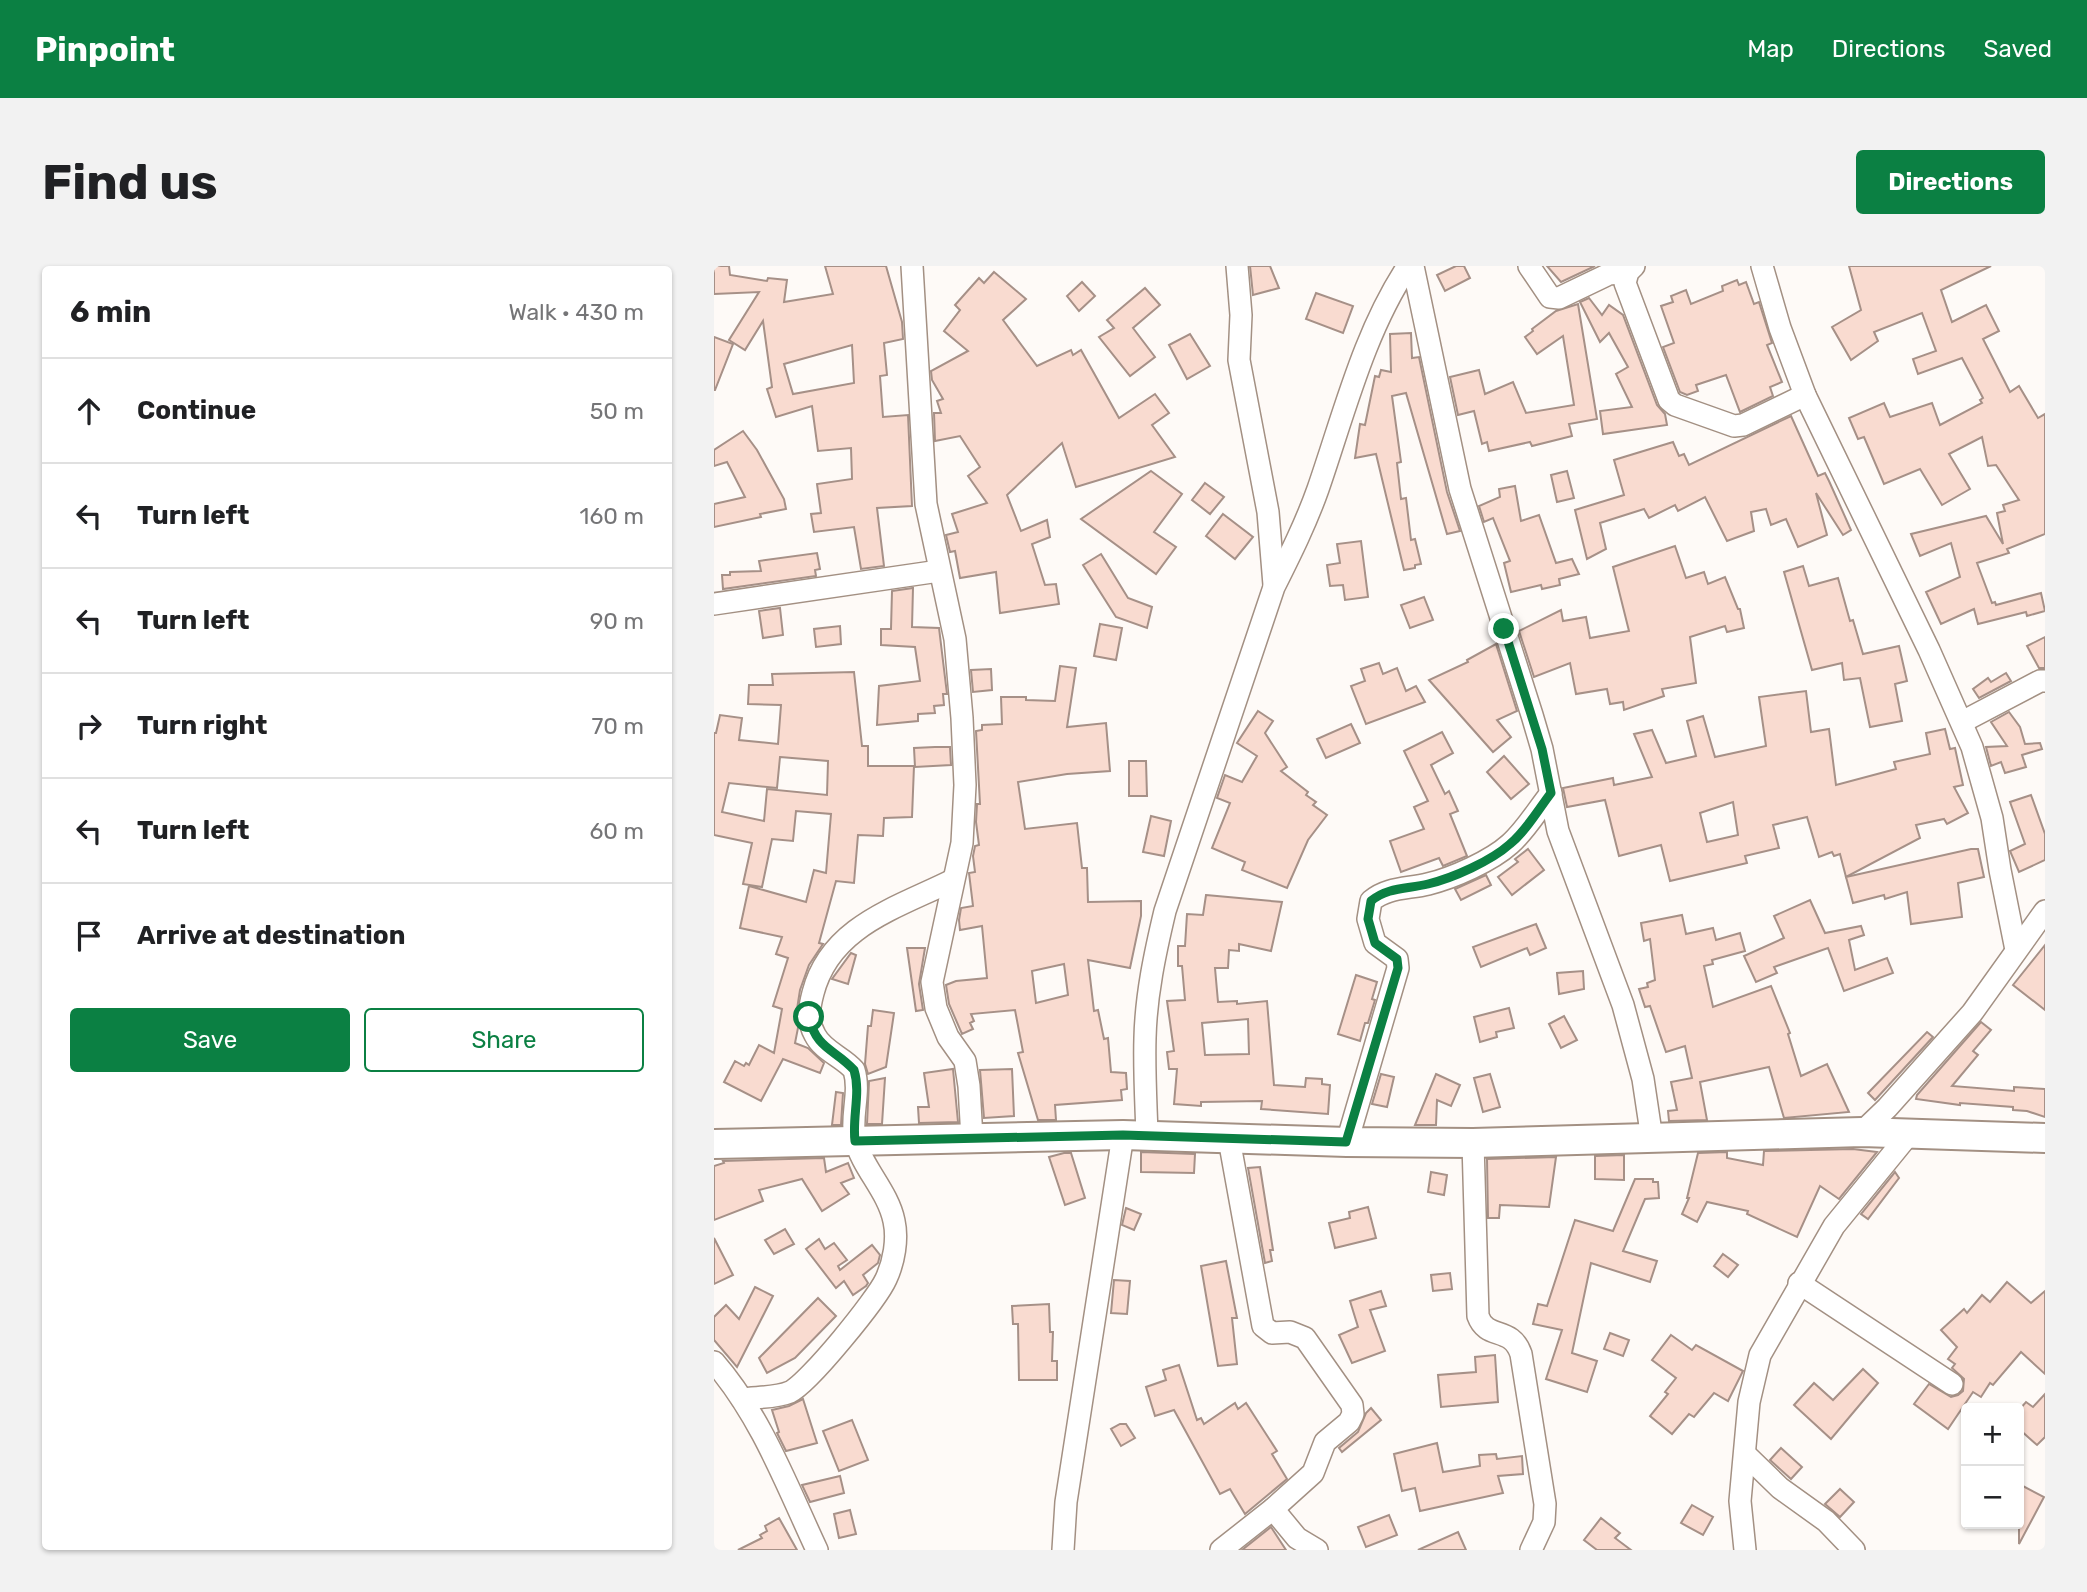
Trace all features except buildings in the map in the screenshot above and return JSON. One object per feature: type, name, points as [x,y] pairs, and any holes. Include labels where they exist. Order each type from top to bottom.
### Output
[{"type":"street","points":[[912,266],[926,505],[955,639],[962,718],[965,812],[962,843],[932,982],[936,1009],[948,1037],[965,1061],[972,1139]]},
{"type":"street","points":[[1237,266],[1241,314],[1239,360],[1268,513],[1274,587]]},
{"type":"street","points":[[1063,1550],[1066,1502],[1135,1135],[1153,958],[1165,911],[1274,587],[1317,492],[1339,425],[1390,294],[1411,266]]},
{"type":"street","points":[[1411,266],[1460,489],[1542,749],[1558,831],[1623,1005],[1643,1079],[1651,1139]]},
{"type":"street","points":[[1529,266],[1550,297],[1559,298],[1609,274],[1631,269]]},
{"type":"street","points":[[1762,266],[1780,328],[1805,395],[1962,722],[1983,780],[2016,950]]},
{"type":"street","points":[[1631,269],[1625,283],[1669,400],[1675,405],[1734,426],[1743,425],[1805,395]]},
{"type":"street","points":[[714,604],[939,571]]},
{"type":"street","points":[[1962,722],[2040,681],[2045,681]]},
{"type":"street","points":[[1346,1142],[1398,968],[1397,959],[1375,943],[1368,919],[1371,901],[1387,891],[1450,877],[1497,854],[1513,843],[1551,793]]},
{"type":"street","points":[[742,1399],[788,1393],[804,1383],[875,1298],[886,1280],[893,1261],[894,1221],[855,1141],[853,1126],[858,1089],[854,1070],[822,1045],[811,1027],[810,1007],[817,980],[831,952],[852,931],[953,880]]},
{"type":"street","points":[[1862,1132],[1972,1013],[2045,911]]},
{"type":"street","points":[[714,1144],[1135,1135],[1473,1143],[1862,1132],[2045,1138]]},
{"type":"street","points":[[1745,1550],[1740,1501],[1749,1402],[1760,1355],[1834,1226],[1909,1134]]},
{"type":"street","points":[[1221,1550],[1313,1474],[1325,1442],[1349,1422],[1353,1414],[1352,1405],[1305,1338],[1290,1332],[1272,1333],[1263,1325],[1229,1139]]},
{"type":"street","points":[[1473,1143],[1478,1316],[1481,1325],[1490,1331],[1510,1336],[1521,1354],[1545,1504],[1544,1522],[1531,1550]]},
{"type":"street","points":[[1799,1283],[1952,1384]]},
{"type":"street","points":[[714,1362],[742,1399],[817,1550]]},
{"type":"street","points":[[1745,1454],[1780,1488],[1826,1521],[1854,1550]]},
{"type":"street","points":[[1273,1509],[1297,1538],[1317,1550]]},
{"type":"route","points":[[809,1017],[815,1037],[854,1070],[858,1089],[853,1126],[855,1141],[1147,1135],[1346,1142],[1398,968],[1397,959],[1375,943],[1368,919],[1371,901],[1387,891],[1450,877],[1497,854],[1513,843],[1551,793],[1542,749],[1504,629]]}]
